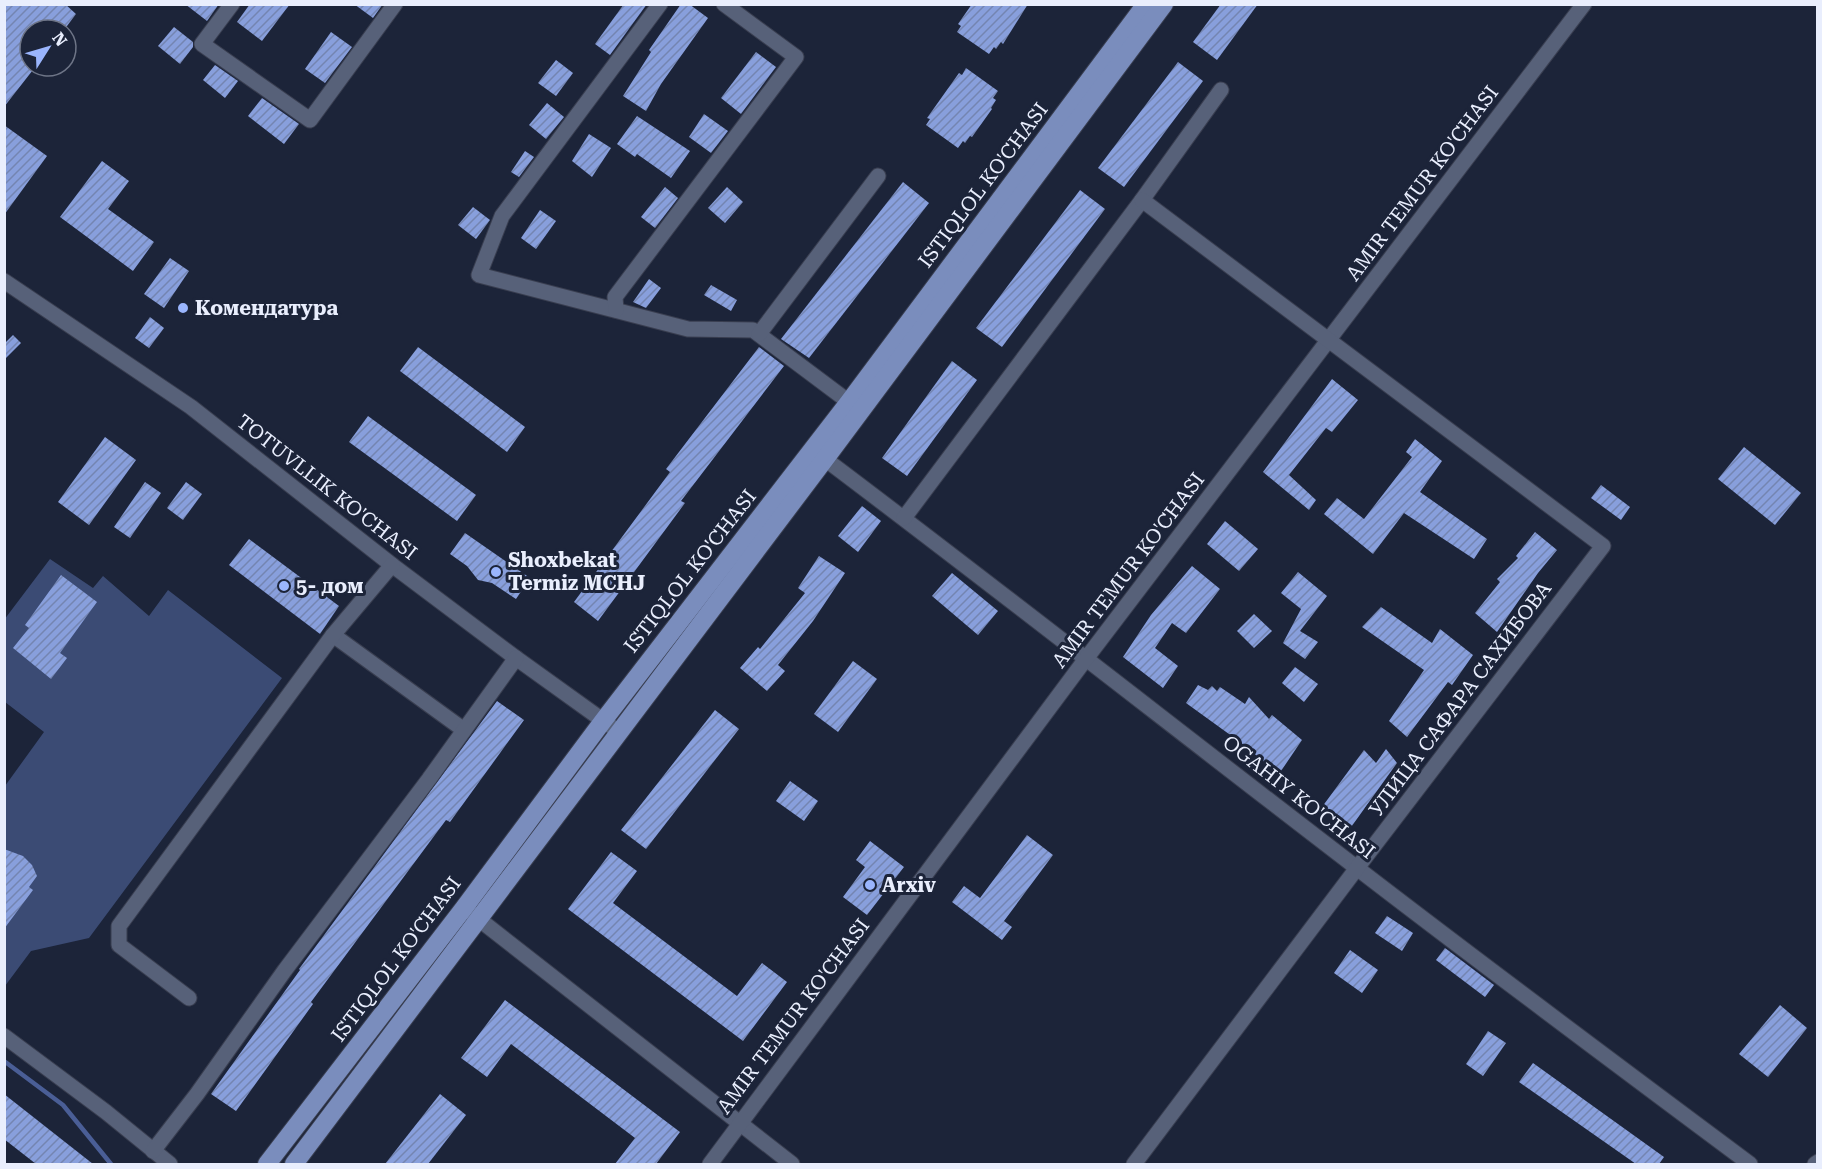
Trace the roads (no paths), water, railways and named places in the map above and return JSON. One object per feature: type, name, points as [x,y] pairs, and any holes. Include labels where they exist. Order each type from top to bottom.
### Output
[{"type":"main road","name":"ISTIQLOL KO'CHASI","points":[[267,1164],[464,908],[603,721],[849,402],[1146,4]]},
{"type":"main road","name":"ISTIQLOL KO'CHASI","points":[[294,1164],[825,459],[1164,4]]},
{"type":"street","points":[[232,4],[202,44],[310,120],[395,4]]},
{"type":"street","points":[[660,4],[502,216],[479,275],[688,329],[753,330],[849,402]]},
{"type":"street","points":[[616,310],[615,297],[796,57],[724,4]]},
{"type":"street","name":"AMIR TEMUR KO'CHASI","points":[[710,1164],[739,1122],[1085,660],[1584,4]]},
{"type":"street","points":[[904,518],[1142,200],[1221,90]]},
{"type":"street","points":[[759,334],[878,176]]},
{"type":"street","points":[[1142,200],[1329,340]]},
{"type":"street","name":"TOTUVLLIK KO'CHASI","points":[[4,281],[191,406],[392,565],[619,732]]},
{"type":"street","name":"УЛИЦА САФАРА САХИБОВА","points":[[1134,1164],[1603,546],[1329,340]]},
{"type":"street","name":"OGAHIY KO'CHASI","points":[[825,459],[1357,868],[1750,1164]]},
{"type":"street","points":[[189,998],[119,945],[119,926],[333,635],[392,565]]},
{"type":"street","points":[[333,635],[464,730]]},
{"type":"street","points":[[153,1150],[198,1094],[285,970],[365,865],[516,658]]},
{"type":"street","points":[[464,908],[792,1164]]},
{"type":"street","points":[[4,1035],[170,1164]]},
{"type":"waterway","points":[[4,1061],[63,1105],[111,1164]]},
{"type":"place","name":"Комендатура","points":[[183,308]]},
{"type":"place","name":"Shoxbekat Termiz MCHJ","points":[[496,572]]},
{"type":"place","name":"5- дом","points":[[284,586]]},
{"type":"place","name":"Arxiv","points":[[870,885]]}]
